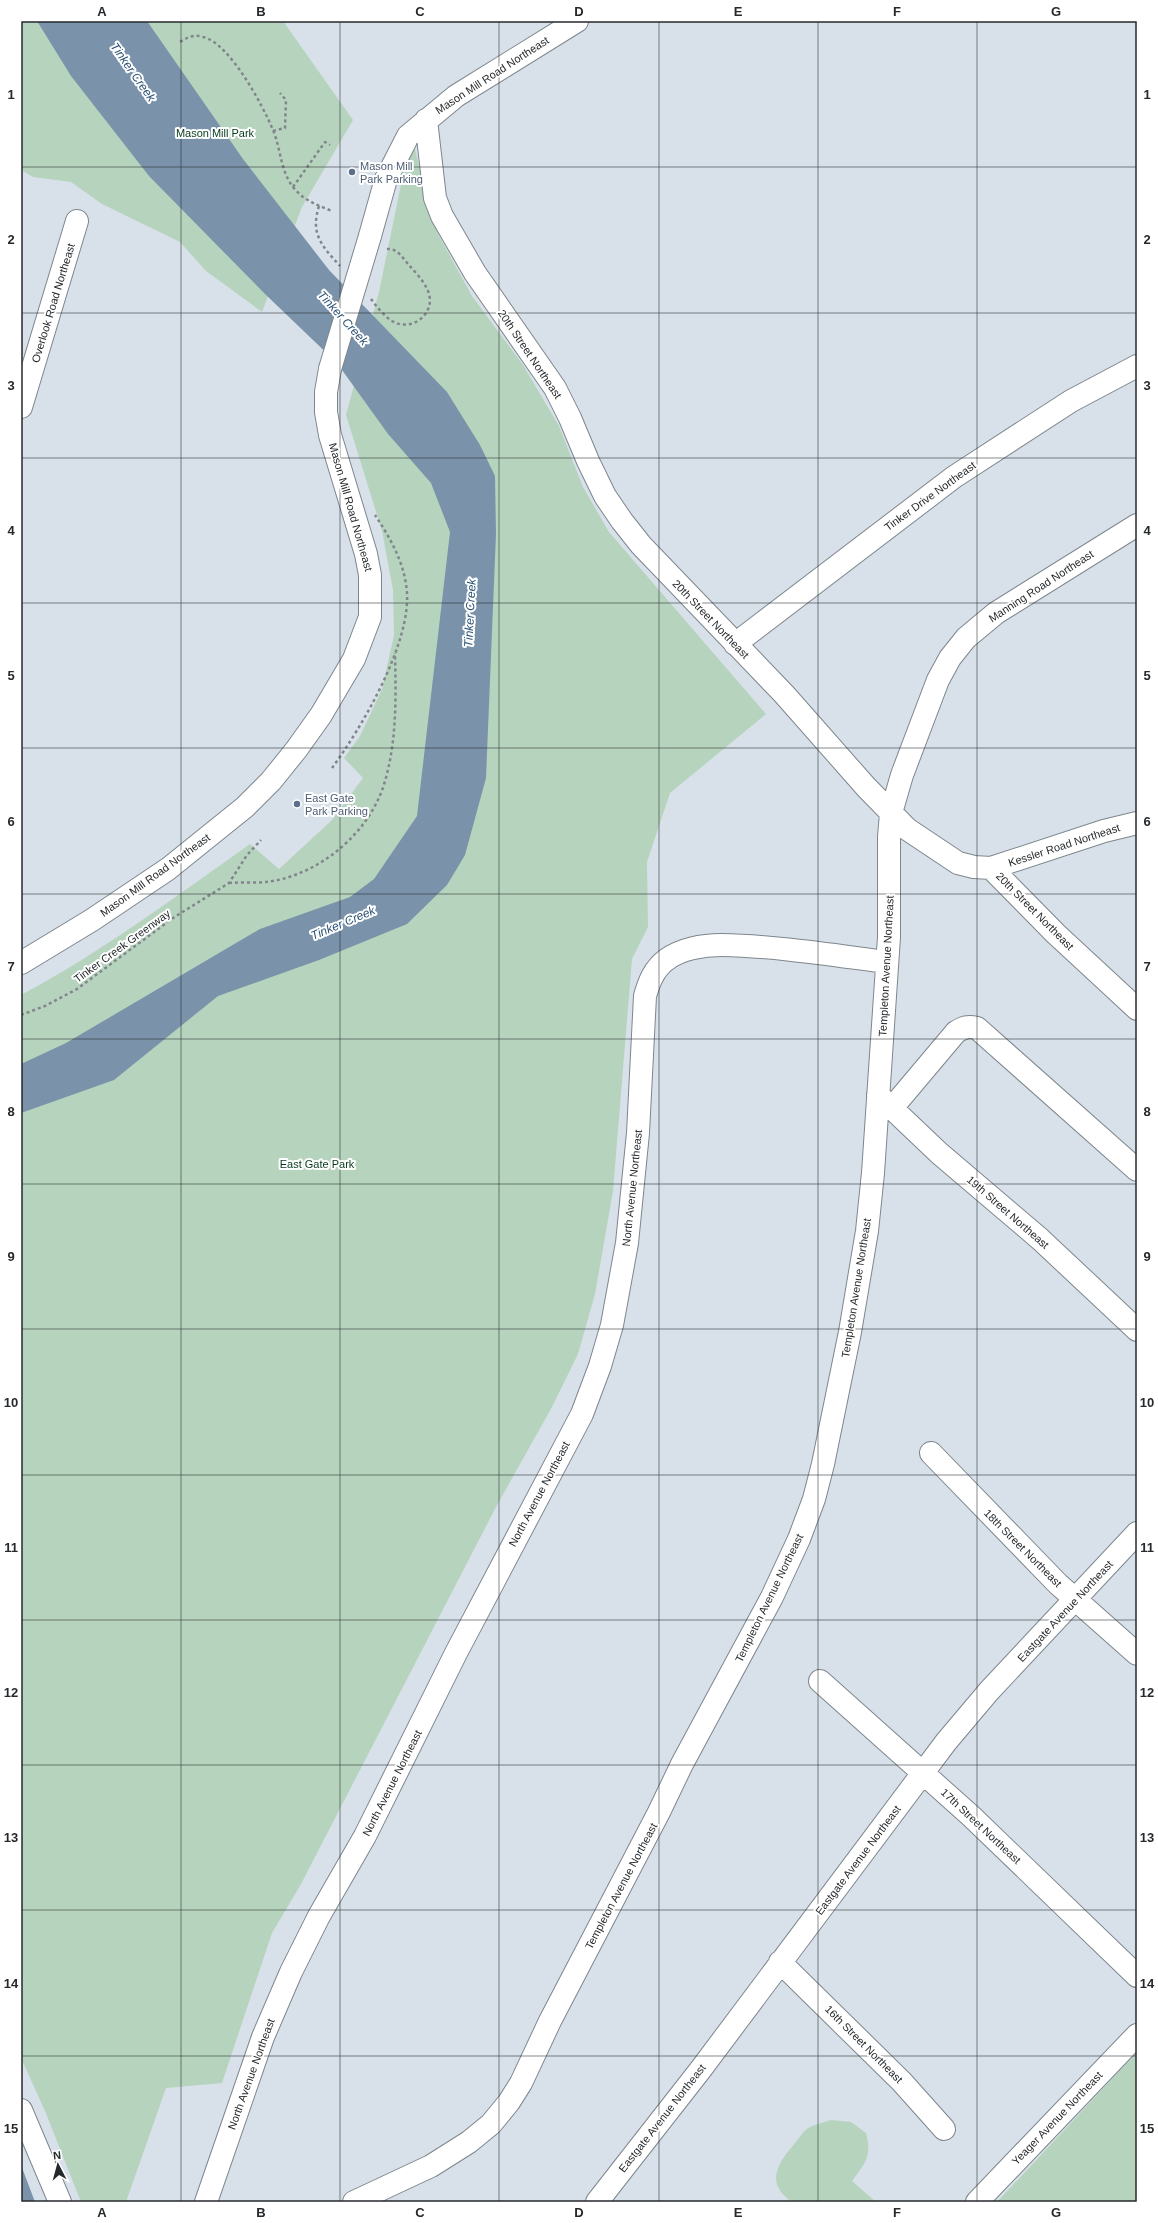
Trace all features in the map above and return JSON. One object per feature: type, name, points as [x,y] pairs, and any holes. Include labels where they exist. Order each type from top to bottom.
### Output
[{"type":"street","name":"Mason Mill Road Northeast","points":[[21,963],[92,920],[168,869],[245,807],[271,781],[296,750],[321,715],[354,660],[370,617],[372,601],[370,575],[366,554],[330,435],[326,406],[330,370],[386,179],[408,136],[426,120],[456,96],[577,21]]},
{"type":"street","name":"20th Street Northeast","points":[[426,120],[436,198],[442,216],[475,273],[555,388],[606,496],[641,545],[784,694],[907,829],[958,863],[974,868],[991,868],[1056,934],[1137,1009]]},
{"type":"street","name":"Overlook Road Northeast","points":[[21,407],[77,221]]},
{"type":"street","name":"Tinker Drive Northeast","points":[[735,644],[954,477],[1058,409],[1137,366]]},
{"type":"street","name":"Manning Road Northeast","points":[[891,813],[902,775],[938,680],[950,658],[966,638],[996,613],[1137,525]]},
{"type":"street","name":"Templeton Avenue Northeast","points":[[354,2202],[431,2166],[469,2142],[491,2124],[509,2102],[521,2083],[554,2015],[772,1597],[792,1554],[816,1492],[850,1332],[867,1231],[885,1101],[890,881],[888,837],[891,813]]},
{"type":"street","name":"Kessler Road Northeast","points":[[991,868],[1104,831],[1137,823]]},
{"type":"street","name":"North Avenue Northeast","points":[[206,2202],[263,2037],[291,1972],[319,1916],[366,1836],[456,1652],[582,1414],[600,1366],[612,1325],[627,1243],[638,1133],[645,996],[652,976],[666,960],[678,953],[698,947],[720,945],[813,953],[887,962]]},
{"type":"street","points":[[885,1101],[956,1032],[970,1026],[978,1028],[1137,1170]]},
{"type":"street","name":"19th Street Northeast","points":[[885,1101],[939,1153],[1040,1239],[1137,1330]]},
{"type":"street","name":"18th Street Northeast","points":[[931,1453],[1020,1546],[1137,1654]]},
{"type":"street","name":"Eastgate Avenue Northeast","points":[[597,2202],[701,2069],[946,1742],[989,1691],[1137,1533]]},
{"type":"street","name":"17th Street Northeast","points":[[820,1681],[971,1816],[1137,1976]]},
{"type":"street","name":"16th Street Northeast","points":[[780,1962],[902,2082],[944,2129]]},
{"type":"street","name":"Yeager Avenue Northeast","points":[[977,2202],[1137,2035]]},
{"type":"street","points":[[21,2110],[60,2202]]},
{"type":"path","points":[[180,42],[194,36],[204,37],[214,42],[241,71],[253,90],[273,131],[283,169],[293,187],[304,198],[332,211]]},
{"type":"path","points":[[273,131],[285,128],[286,100],[280,93]]},
{"type":"path","points":[[293,187],[325,142],[330,145]]},
{"type":"path","points":[[229,883],[267,882],[298,874],[328,857],[353,837],[372,811],[385,782],[391,748],[396,702],[395,651]]},
{"type":"path","name":"Tinker Creek Greenway","points":[[21,1015],[45,1006],[77,989],[173,918],[229,883],[247,855],[262,840]]},
{"type":"green space","name":"Mason Mill Park","points":[[21,21],[283,21],[353,120],[302,207],[262,312],[206,271],[180,242],[102,204],[71,182],[33,177],[21,170]]},
{"type":"green space","name":"East Gate Park","points":[[415,149],[427,199],[438,234],[472,296],[523,365],[559,426],[583,487],[609,532],[766,714],[670,793],[647,862],[648,927],[632,959],[613,1191],[595,1294],[578,1354],[552,1407],[496,1507],[300,1886],[272,1933],[222,2083],[166,2088],[126,2202],[81,2202],[45,2111],[21,2058],[21,995],[80,961],[109,942],[166,904],[250,844],[279,869],[332,820],[363,778],[344,758],[360,736],[382,689],[394,635],[393,590],[382,531],[346,415],[379,292],[406,160]]},
{"type":"green space","points":[[1137,2052],[1137,2202],[997,2202]]},
{"type":"green space","points":[[831,2120],[851,2122],[866,2133],[868,2153],[864,2164],[852,2181],[876,2202],[792,2202],[783,2195],[778,2188],[776,2180],[779,2165],[789,2150],[808,2128]]},
{"type":"water","name":"Tinker Creek","points":[[37,21],[147,21],[243,159],[329,270],[447,392],[480,445],[495,476],[496,534],[486,778],[465,855],[447,885],[407,924],[319,960],[218,996],[114,1080],[21,1113],[21,1064],[66,1043],[260,929],[350,897],[374,879],[417,816],[450,532],[431,483],[388,434],[337,363],[265,294],[149,176],[71,76]]},
{"type":"water","points":[[21,2165],[35,2202],[21,2202]]},
{"type":"place","name":"Mason Mill Park Parking","points":[[352,172]]},
{"type":"place","name":"East Gate Park Parking","points":[[297,804]]}]
